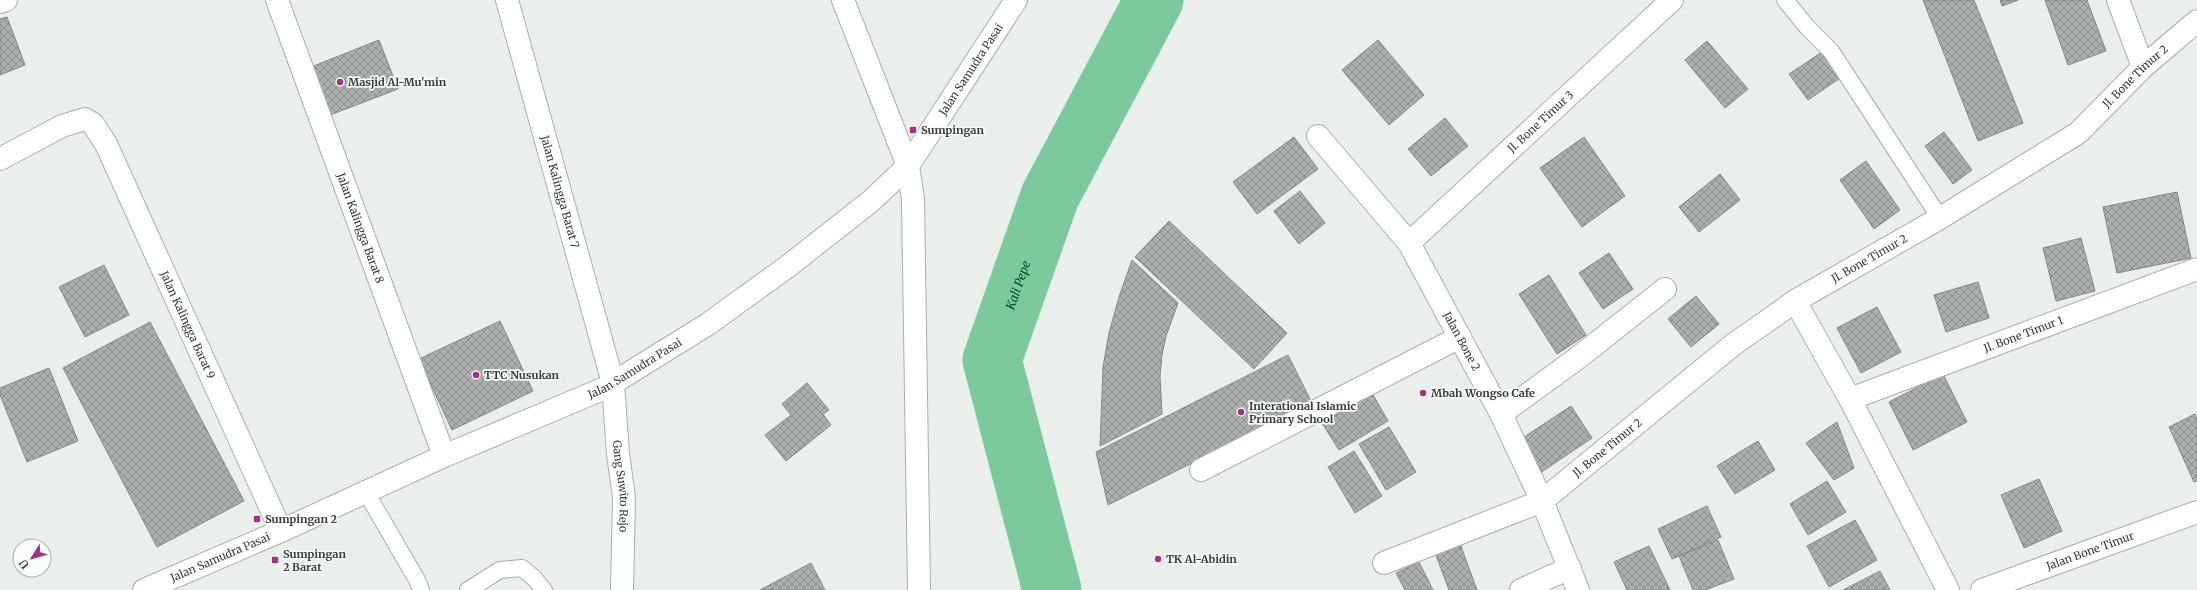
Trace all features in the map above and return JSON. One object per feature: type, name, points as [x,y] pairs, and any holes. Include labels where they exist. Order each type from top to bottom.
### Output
[{"type":"street","points":[[0,2],[6,0]]},
{"type":"street","name":"Jalan Kalingga Barat 8","points":[[277,0],[444,456]]},
{"type":"street","name":"Jalan Kalingga Barat 7","points":[[507,0],[613,383]]},
{"type":"street","points":[[843,0],[908,166],[913,199],[919,590]]},
{"type":"street","name":"Jalan Samudra Pasai","points":[[144,590],[281,531],[444,456],[613,383],[708,324],[788,267],[871,201],[908,166],[1016,0]]},
{"type":"street","name":"Jl. Bone Timur 3","points":[[1409,242],[1672,0]]},
{"type":"street","points":[[2118,0],[2143,67]]},
{"type":"street","name":"Jl. Bone Timur 2","points":[[1384,563],[1542,501],[1734,344],[1795,301],[1940,218],[2078,133],[2143,67],[2197,21]]},
{"type":"street","name":"Jalan Kalingga Barat 9","points":[[0,159],[62,126],[85,120],[90,121],[106,144],[281,531]]},
{"type":"street","name":"Jalan Bone 2","points":[[1318,136],[1409,242],[1501,414],[1542,501],[1578,590]]},
{"type":"street","name":"Jl. Bone Timur 1","points":[[1850,399],[2197,269]]},
{"type":"street","points":[[1501,414],[1579,357],[1665,289]]},
{"type":"street","points":[[1795,301],[1850,399],[1948,590]]},
{"type":"street","points":[[1201,470],[1460,337]]},
{"type":"street","name":"Gang Suwito Rejo","points":[[613,383],[618,454],[624,496],[622,590]]},
{"type":"street","name":"Jalan Bone Timur","points":[[1982,590],[2197,512]]},
{"type":"street","points":[[1521,590],[1570,568]]},
{"type":"lane","points":[[1785,0],[1807,27],[1830,51],[1940,218]]},
{"type":"lane","points":[[366,492],[417,580],[421,590]]},
{"type":"lane","points":[[468,590],[500,570],[522,568],[534,578],[544,590]]},
{"type":"building","points":[[1923,0],[1974,0],[2023,123],[1978,141]]},
{"type":"building","points":[[2000,0],[2018,0],[2002,6]]},
{"type":"building","points":[[2045,0],[2087,0],[2106,51],[2068,65]]},
{"type":"building","points":[[7,17],[25,65],[0,75],[0,19]]},
{"type":"building","points":[[379,40],[398,89],[330,115],[311,67]]},
{"type":"building","points":[[1378,40],[1424,95],[1389,125],[1342,70]]},
{"type":"building","points":[[1707,41],[1748,89],[1725,108],[1685,60]]},
{"type":"building","points":[[1822,52],[1840,78],[1808,100],[1789,74]]},
{"type":"building","points":[[1445,118],[1468,146],[1431,176],[1408,149]]},
{"type":"building","points":[[1944,132],[1972,170],[1953,184],[1925,146]]},
{"type":"building","points":[[1294,137],[1318,169],[1257,214],[1233,182]]},
{"type":"building","points":[[1584,137],[1625,196],[1582,227],[1540,168]]},
{"type":"building","points":[[1866,161],[1900,210],[1874,229],[1840,180]]},
{"type":"building","points":[[1720,174],[1740,200],[1699,232],[1679,207]]},
{"type":"building","points":[[1300,191],[1325,223],[1299,244],[1274,211]]},
{"type":"building","points":[[2177,192],[2191,258],[2117,273],[2103,207]]},
{"type":"building","points":[[1169,221],[1287,333],[1254,369],[1135,257]]},
{"type":"building","points":[[2081,238],[2095,291],[2056,301],[2043,248]]},
{"type":"building","points":[[1609,253],[1633,289],[1603,309],[1579,273]]},
{"type":"building","points":[[1132,260],[1178,303],[1166,336],[1162,355],[1160,376],[1162,414],[1100,446],[1103,367],[1109,333],[1119,297]]},
{"type":"building","points":[[104,265],[129,315],[85,337],[59,287]]},
{"type":"building","points":[[1549,275],[1586,335],[1557,354],[1519,294]]},
{"type":"building","points":[[1978,282],[1989,318],[1946,332],[1934,295]]},
{"type":"building","points":[[1696,296],[1719,324],[1691,347],[1668,319]]},
{"type":"building","points":[[1877,307],[1901,352],[1861,373],[1837,328]]},
{"type":"building","name":"TTC Nusukan","points":[[500,321],[533,391],[452,430],[419,359]]},
{"type":"building","points":[[150,322],[244,501],[157,547],[63,368]]},
{"type":"building","points":[[1288,355],[1312,403],[1108,505],[1096,452]]},
{"type":"building","points":[[49,368],[78,441],[27,462],[0,395],[0,388]]},
{"type":"building","points":[[1943,374],[1967,422],[1913,450],[1889,402]]},
{"type":"building","points":[[807,383],[829,410],[823,414],[831,425],[786,461],[765,435],[791,415],[782,404]]},
{"type":"building","points":[[1372,393],[1388,421],[1339,450],[1322,423]]},
{"type":"building","points":[[1571,406],[1592,438],[1537,475],[1515,443]]},
{"type":"building","points":[[2195,414],[2197,419],[2197,481],[2194,482],[2169,427]]},
{"type":"building","points":[[1837,422],[1854,468],[1834,480],[1806,443]]},
{"type":"building","points":[[1389,427],[1416,472],[1386,490],[1359,444]]},
{"type":"building","points":[[1758,441],[1775,470],[1735,494],[1717,466]]},
{"type":"building","points":[[1354,451],[1382,496],[1355,513],[1328,467]]},
{"type":"building","points":[[2039,479],[2062,531],[2024,548],[2001,495]]},
{"type":"building","points":[[1827,481],[1846,512],[1808,535],[1790,504]]},
{"type":"building","points":[[1707,506],[1721,537],[1672,559],[1658,529]]},
{"type":"building","points":[[1855,520],[1877,560],[1829,587],[1807,546]]},
{"type":"building","points":[[1458,538],[1477,590],[1449,590],[1433,547]]},
{"type":"building","points":[[1718,540],[1734,579],[1705,590],[1693,590],[1679,556]]},
{"type":"building","points":[[1649,546],[1670,590],[1627,590],[1614,562]]},
{"type":"building","points":[[1419,562],[1433,590],[1405,590],[1396,573]]},
{"type":"building","points":[[811,563],[825,590],[760,590]]},
{"type":"building","points":[[1880,571],[1890,590],[1843,590]]},
{"type":"waterway","name":"Kali Pepe","points":[[1052,590],[992,360],[1050,196],[1154,0]]},
{"type":"place","name":"Masjid Al-Mu'min","points":[[340,82]]},
{"type":"place","name":"Sumpingan","points":[[913,130]]},
{"type":"place","name":"TTC Nusukan","points":[[476,375]]},
{"type":"place","name":"Mbah Wongso Cafe","points":[[1423,393]]},
{"type":"place","name":"Interational Islamic Primary School","points":[[1241,412]]},
{"type":"place","name":"Sumpingan 2","points":[[257,519]]},
{"type":"place","name":"TK Al-Abidin","points":[[1158,559]]},
{"type":"place","name":"Sumpingan 2 Barat","points":[[275,560]]}]
